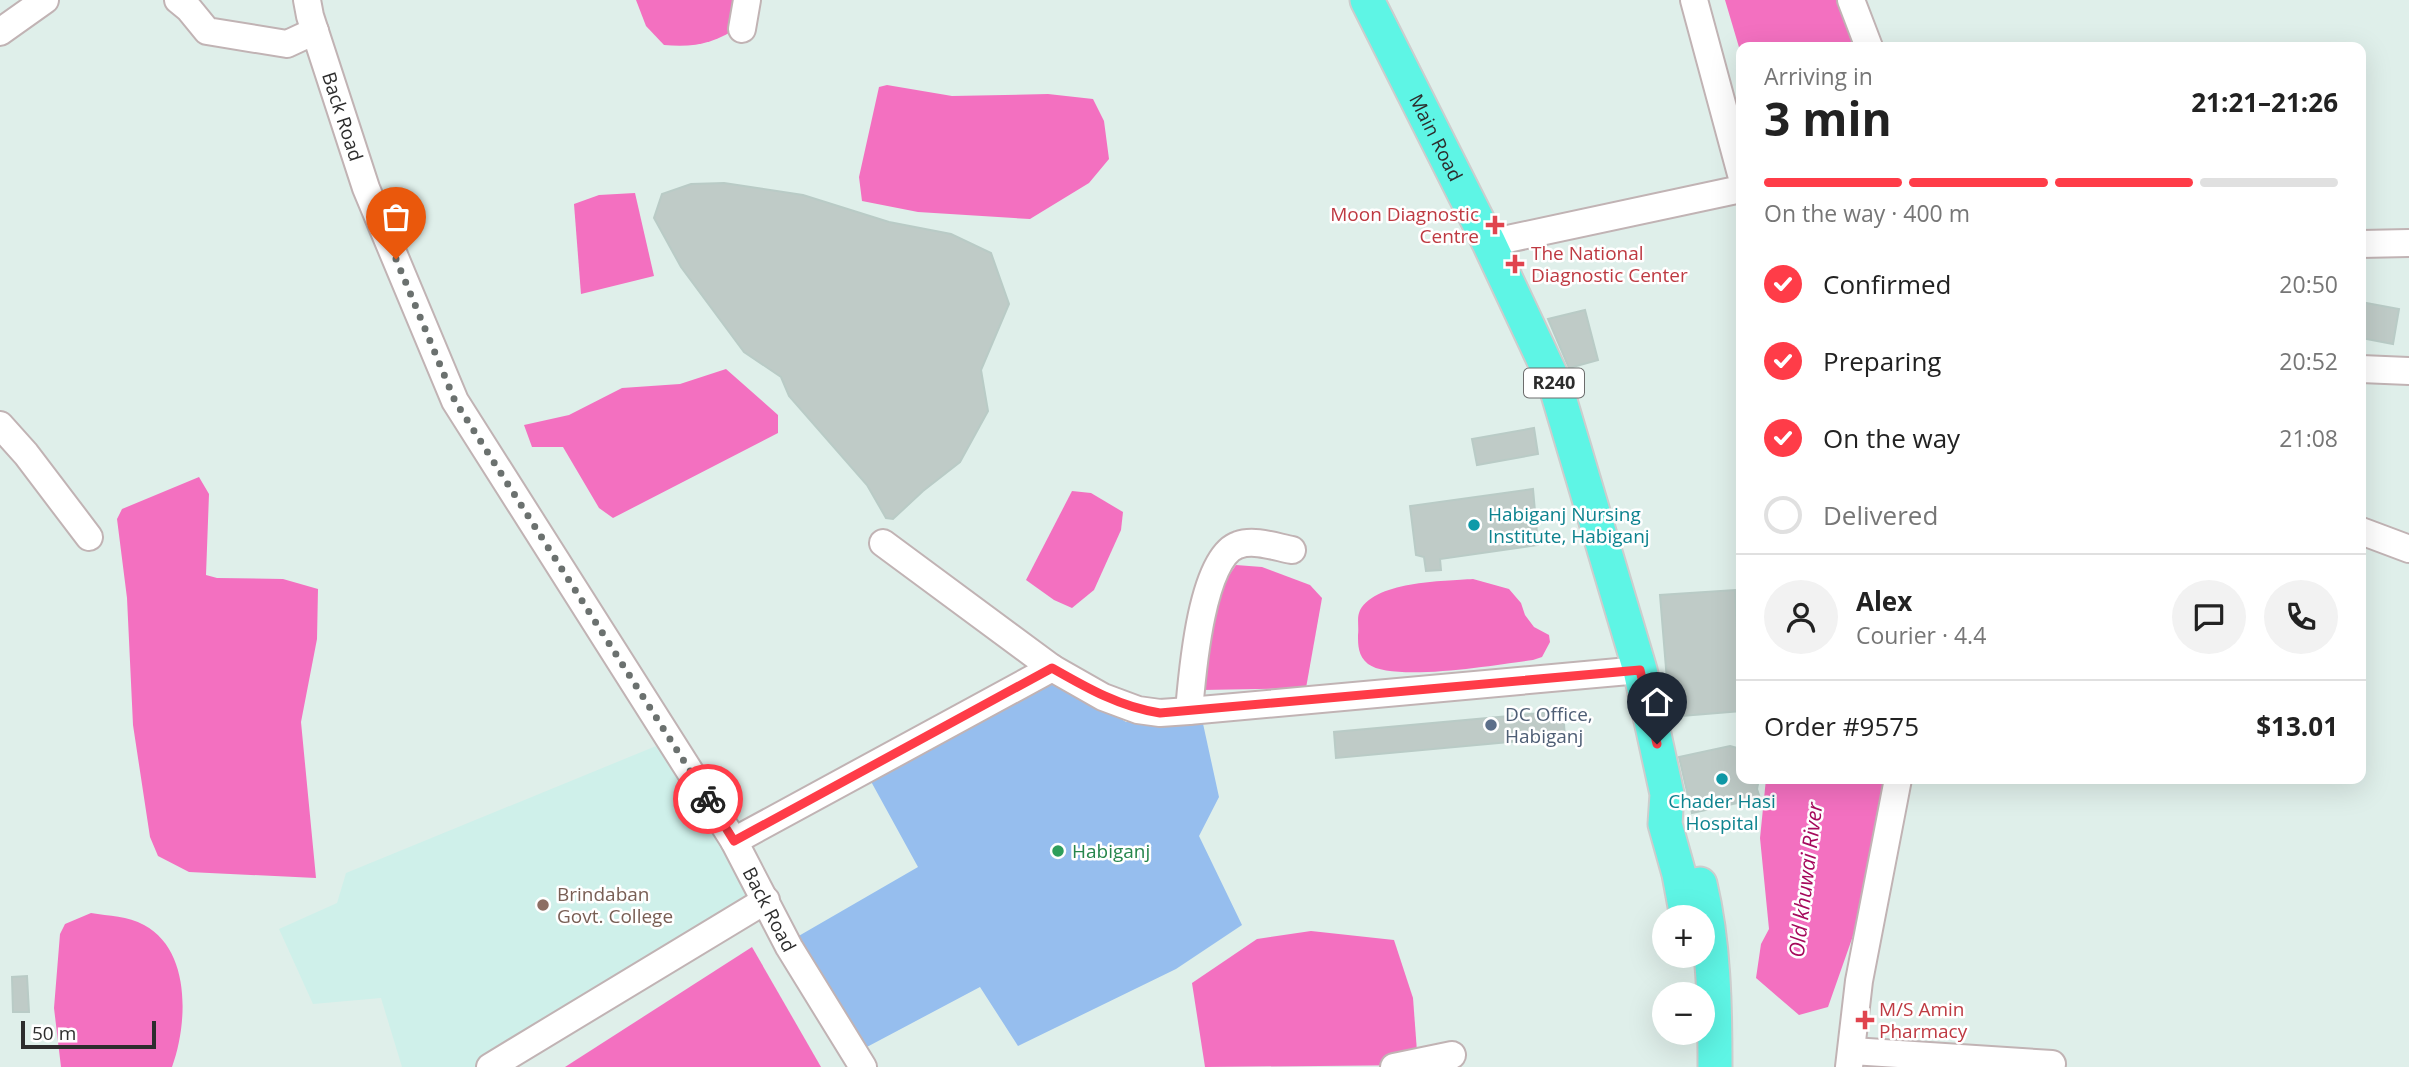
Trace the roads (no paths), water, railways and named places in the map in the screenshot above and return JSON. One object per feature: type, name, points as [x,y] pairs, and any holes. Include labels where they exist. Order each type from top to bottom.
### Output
[{"type":"main road","name":"Main Road","points":[[1367,0],[1489,243],[1555,384],[1640,670],[1667,794],[1665,824],[1684,905]]},
{"type":"main road","name":"Main Road","points":[[1667,794],[1684,818],[1702,894],[1713,979],[1715,1067]]},
{"type":"main road","points":[[1697,1067],[1698,1045]]},
{"type":"street","points":[[0,32],[45,0]]},
{"type":"street","points":[[178,0],[207,31],[286,44],[314,31]]},
{"type":"street","name":"Back Road","points":[[307,0],[314,31],[366,188],[455,401],[734,841],[789,947],[863,1067]]},
{"type":"street","points":[[743,29],[747,0]]},
{"type":"street","points":[[1694,0],[1736,155]]},
{"type":"street","points":[[1851,0],[1867,42]]},
{"type":"street","points":[[1489,243],[1736,190]]},
{"type":"street","points":[[2366,244],[2409,243]]},
{"type":"street","points":[[2366,369],[2409,371]]},
{"type":"street","points":[[0,425],[26,454],[89,537]]},
{"type":"street","points":[[2366,533],[2409,549]]},
{"type":"street","points":[[883,543],[1052,668],[1103,697],[1138,710],[1160,713],[1189,711],[1640,670]]},
{"type":"street","points":[[1189,711],[1193,656],[1204,605],[1219,564],[1228,551],[1238,544],[1253,543],[1292,550]]},
{"type":"street","points":[[734,841],[1052,668]]},
{"type":"street","points":[[1897,784],[1859,981],[1851,1059],[2052,1064]]},
{"type":"street","points":[[490,1067],[766,900]]},
{"type":"street","points":[[1394,1067],[1441,1058]]},
{"type":"water","points":[[636,0],[741,0],[741,26],[704,43],[664,45],[646,26]]},
{"type":"water","points":[[1725,0],[1847,0],[1862,42],[1737,42]]},
{"type":"water","points":[[887,85],[952,96],[1048,94],[1093,99],[1104,121],[1109,159],[1089,183],[1030,219],[918,212],[862,201],[859,177],[879,87]]},
{"type":"water","points":[[635,193],[654,276],[581,294],[574,204],[599,195]]},
{"type":"water","points":[[726,369],[778,415],[778,433],[613,518],[599,508],[563,447],[532,447],[524,425],[569,415],[622,388],[680,384]]},
{"type":"water","points":[[199,477],[209,494],[206,575],[217,578],[283,579],[318,589],[317,639],[301,722],[316,878],[189,872],[158,856],[150,837],[133,725],[127,598],[117,519],[122,509]]},
{"type":"water","points":[[1072,491],[1091,493],[1123,512],[1121,530],[1094,590],[1072,608],[1054,600],[1026,580]]},
{"type":"water","points":[[1236,565],[1262,567],[1310,585],[1322,598],[1306,688],[1202,690],[1216,594]]},
{"type":"water","points":[[1473,579],[1509,589],[1521,603],[1525,615],[1534,627],[1549,635],[1550,642],[1542,657],[1473,668],[1423,672],[1381,669],[1368,664],[1362,658],[1358,618],[1366,602],[1378,594],[1410,585]]},
{"type":"water","name":"Old khuwai River","points":[[1765,784],[1889,784],[1874,876],[1828,1007],[1799,1015],[1756,978],[1761,944],[1769,929],[1760,838]]},
{"type":"water","points":[[91,913],[138,922],[159,936],[170,952],[178,969],[183,1009],[172,1067],[61,1067],[54,1008],[60,934],[65,924]]},
{"type":"water","points":[[1311,931],[1394,940],[1413,998],[1418,1065],[1205,1067],[1192,983],[1257,939]]},
{"type":"water","points":[[752,947],[821,1067],[565,1067]]},
{"type":"place","name":"Moon Diagnostic Centre","points":[[1495,225]]},
{"type":"place","name":"The National Diagnostic Center","points":[[1515,264]]},
{"type":"place","name":"Habiganj Nursing Institute, Habiganj","points":[[1474,525]]},
{"type":"place","name":"DC Office, Habiganj","points":[[1491,725]]},
{"type":"place","name":"Chader Hasi Hospital","points":[[1722,779]]},
{"type":"place","name":"Habiganj","points":[[1058,851]]},
{"type":"place","name":"Brindaban Govt. College","points":[[543,905]]},
{"type":"place","name":"M/S Amin Pharmacy","points":[[1865,1020]]}]
